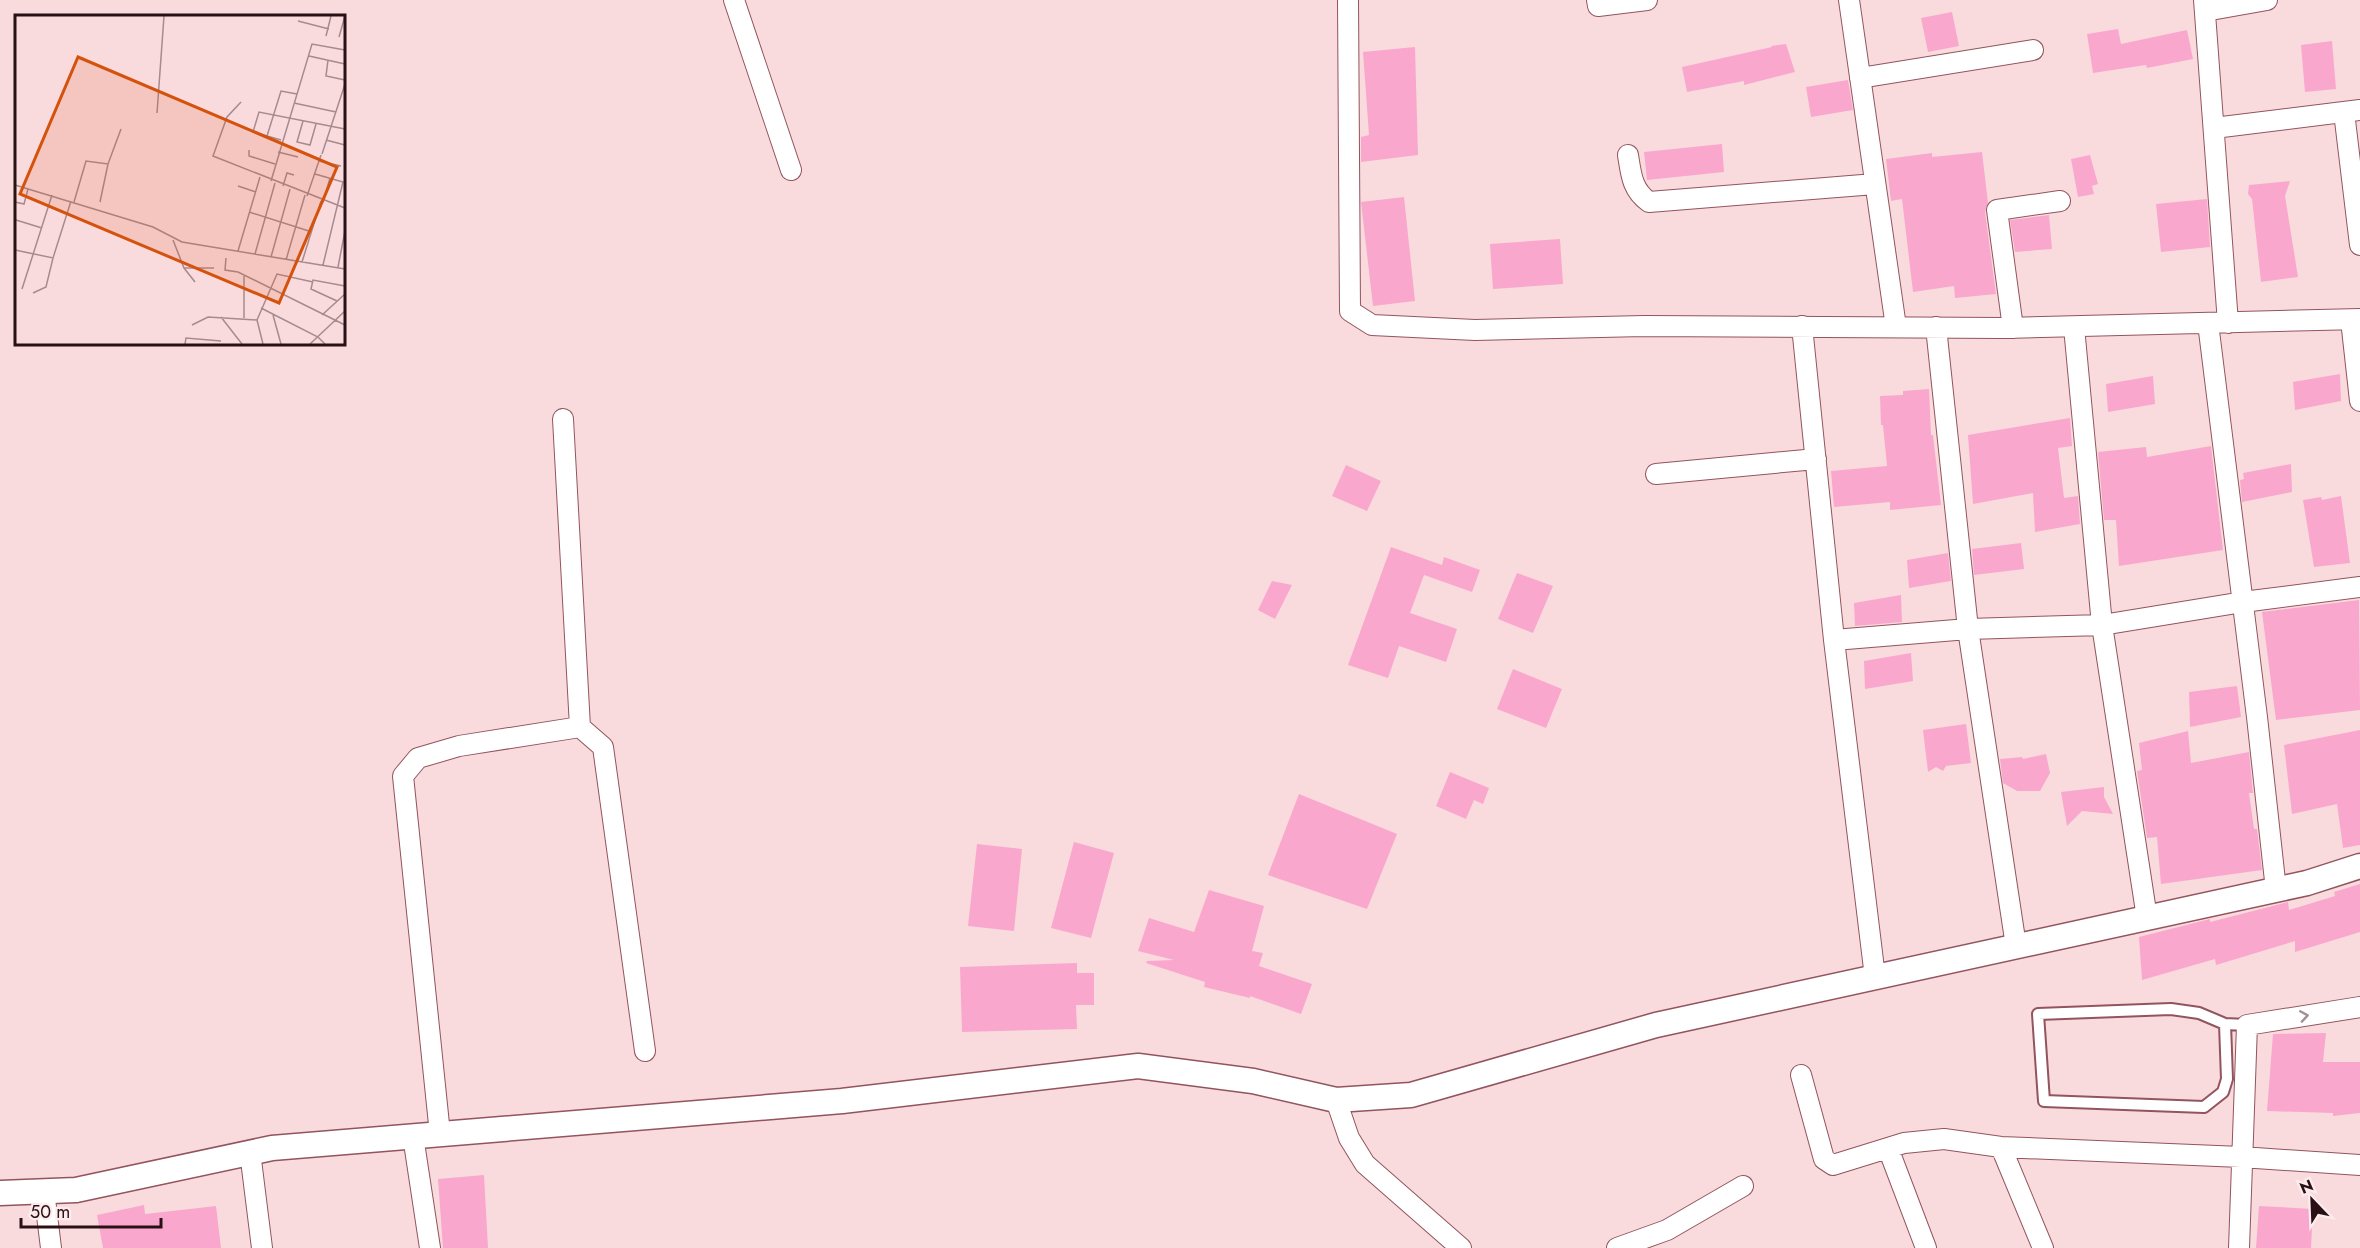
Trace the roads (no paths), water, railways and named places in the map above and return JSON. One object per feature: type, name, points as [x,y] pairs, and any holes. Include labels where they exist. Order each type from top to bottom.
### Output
[{"type":"street","points":[[734,0],[791,171]]},
{"type":"street","points":[[1348,0],[1350,311],[1372,325],[1475,330],[1644,326],[2013,328],[2356,320],[2360,401]]},
{"type":"street","points":[[1597,0],[1598,6],[1647,0]]},
{"type":"street","points":[[1849,0],[1896,327]]},
{"type":"street","points":[[2267,0],[2205,5],[2214,128],[2218,323],[2243,602],[2276,890]]},
{"type":"street","points":[[1860,78],[2033,50]]},
{"type":"street","points":[[2214,128],[2352,111],[2360,245]]},
{"type":"street","points":[[1628,155],[1633,184],[1640,196],[1649,202],[1875,184]]},
{"type":"street","points":[[2013,328],[1996,210],[2060,201]]},
{"type":"street","points":[[1802,327],[1834,640],[1875,977]]},
{"type":"street","points":[[1936,327],[1968,629],[2016,946]]},
{"type":"street","points":[[2074,327],[2102,625],[2147,918]]},
{"type":"street","points":[[563,418],[580,727],[603,747],[645,1051]]},
{"type":"street","points":[[1656,474],[1816,459]]},
{"type":"street","points":[[1834,640],[1968,629],[2102,625],[2243,602],[2360,587]]},
{"type":"street","points":[[440,1134],[403,776],[418,758],[459,746],[580,727]]},
{"type":"street","points":[[0,1193],[76,1190],[272,1148],[842,1101],[1138,1066],[1253,1081],[1336,1100],[1412,1095],[1656,1025],[2307,883],[2360,866]]},
{"type":"street","points":[[2239,1248],[2247,1025],[2360,1007]]},
{"type":"street","points":[[1802,1076],[1824,1159],[1833,1165],[1904,1143],[1944,1139],[2001,1147],[2241,1157],[2360,1166]]},
{"type":"street","points":[[1336,1100],[1349,1138],[1365,1164],[1461,1248]]},
{"type":"street","points":[[413,1136],[430,1248]]},
{"type":"street","points":[[2001,1147],[2043,1248]]},
{"type":"street","points":[[1888,1148],[1926,1248]]},
{"type":"street","points":[[250,1152],[262,1248]]},
{"type":"street","points":[[1617,1248],[1666,1230],[1743,1186]]},
{"type":"street","points":[[44,1191],[51,1248]]},
{"type":"lane","points":[[2225,1024],[2227,1079],[2223,1092],[2204,1107],[2044,1101],[2038,1014],[2171,1009],[2199,1013],[2225,1024],[2247,1025]]}]
